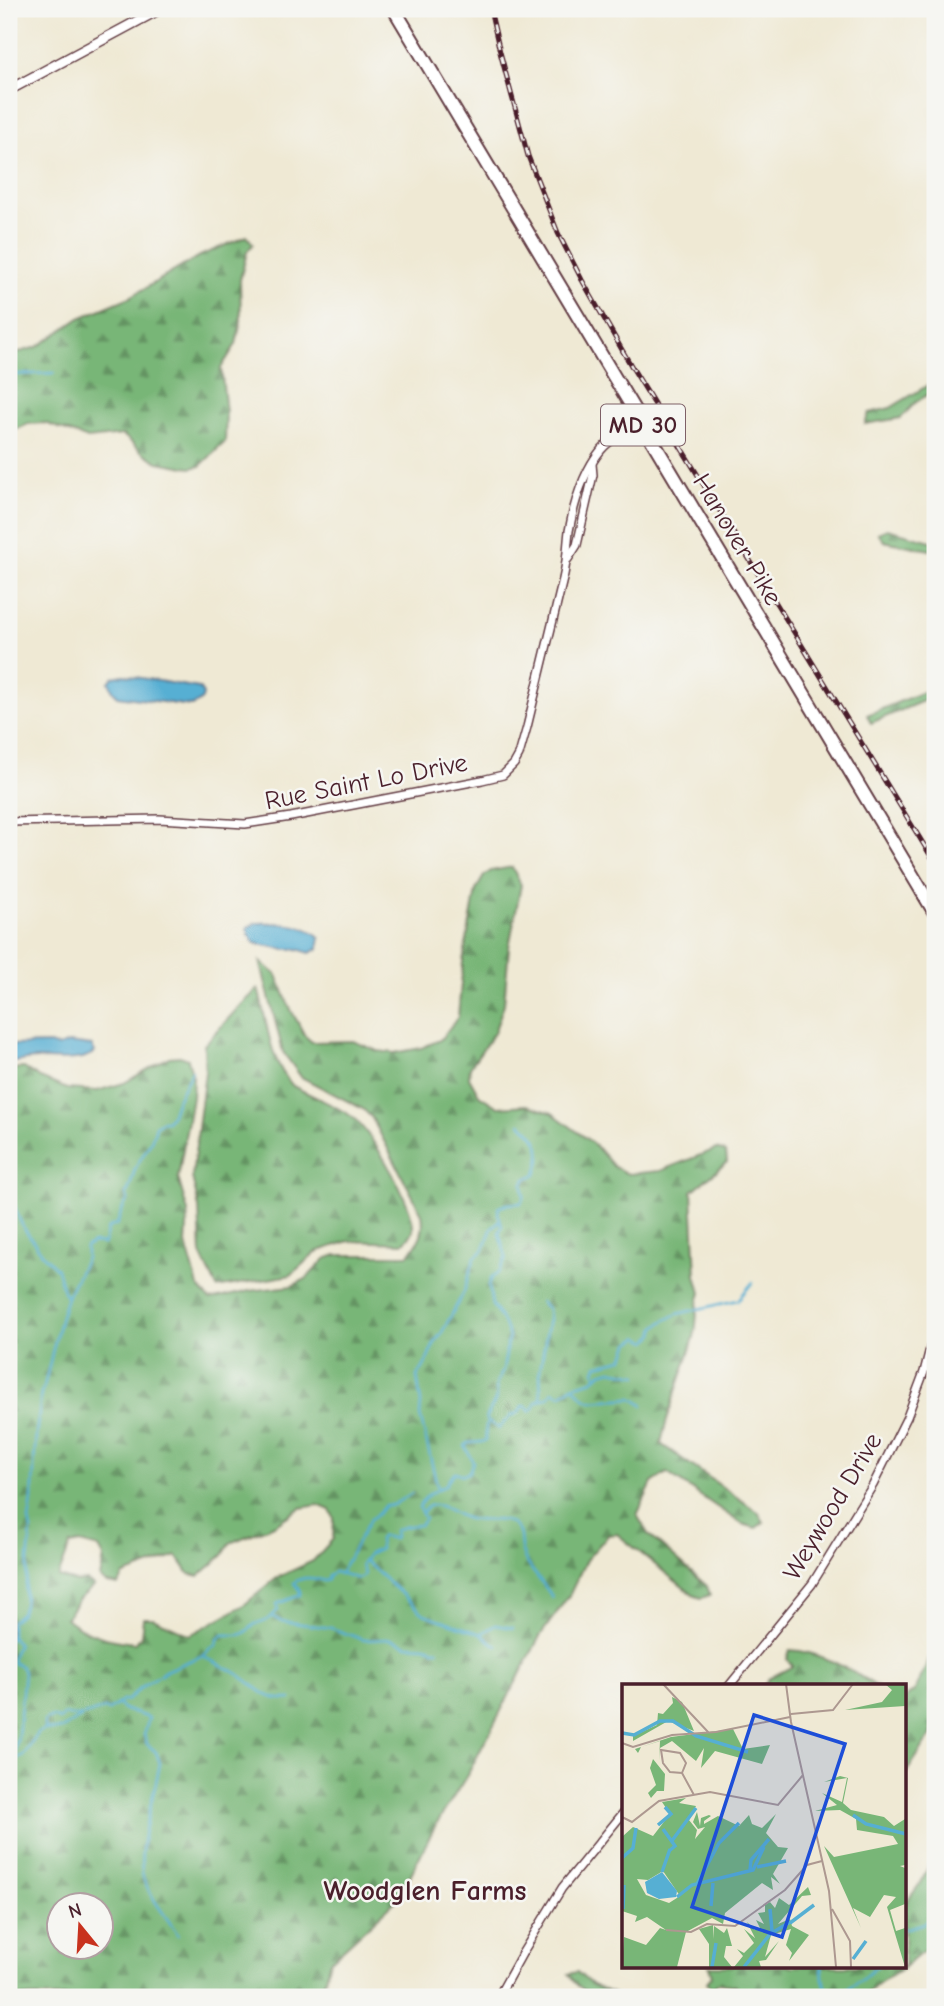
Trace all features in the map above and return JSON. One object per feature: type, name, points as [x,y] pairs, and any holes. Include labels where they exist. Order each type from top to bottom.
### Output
[{"type":"highway","name":"Hanover Pike","points":[[394,9],[935,914]]},
{"type":"street","points":[[9,90],[160,9]]},
{"type":"street","name":"Rue Saint Lo Drive","points":[[9,822],[159,818],[228,823],[262,822],[503,775],[514,764],[527,727],[568,559],[569,536],[582,483],[606,446],[642,423]]},
{"type":"street","name":"Weywood Drive","points":[[731,1684],[812,1584],[873,1485],[907,1417],[935,1329]]},
{"type":"street","points":[[498,1997],[562,1888],[622,1814]]},
{"type":"green space","points":[[247,236],[253,244],[247,252],[240,280],[241,321],[236,344],[221,368],[226,412],[225,442],[200,466],[191,468],[158,462],[123,435],[88,439],[45,423],[28,424],[9,433],[9,355],[37,347],[80,318],[130,297],[200,256]]},
{"type":"green space","points":[[935,381],[935,390],[915,403],[901,418],[865,424],[869,413],[890,408]]},
{"type":"green space","points":[[887,529],[935,542],[935,551],[884,541],[878,533]]},
{"type":"green space","points":[[935,687],[935,696],[871,723],[867,715]]},
{"type":"green space","points":[[512,867],[521,885],[509,947],[504,1004],[494,1033],[470,1067],[469,1077],[479,1095],[498,1107],[527,1105],[552,1113],[595,1145],[614,1167],[628,1174],[660,1171],[716,1149],[726,1152],[727,1162],[692,1191],[696,1275],[701,1293],[694,1337],[661,1444],[758,1512],[764,1522],[756,1528],[742,1524],[667,1473],[652,1483],[637,1515],[648,1534],[707,1586],[710,1595],[701,1598],[693,1595],[617,1534],[608,1535],[586,1560],[570,1594],[540,1636],[469,1772],[434,1828],[399,1898],[330,1961],[323,1985],[329,1997],[9,1997],[9,1596],[14,1547],[9,1537],[9,1069],[24,1068],[67,1089],[97,1091],[124,1083],[169,1057],[180,1056],[188,1059],[193,1077],[192,1097],[178,1178],[188,1212],[186,1244],[198,1286],[210,1300],[249,1291],[292,1286],[306,1279],[325,1259],[336,1255],[409,1255],[421,1236],[422,1214],[372,1118],[363,1109],[301,1077],[283,1052],[260,961],[277,975],[289,1006],[305,1036],[312,1042],[353,1041],[378,1051],[394,1053],[421,1048],[440,1040],[458,1017],[463,962],[476,890],[484,876],[491,871]],"holes":[[[318,1505],[330,1510],[334,1518],[333,1539],[313,1561],[278,1577],[244,1605],[190,1635],[153,1618],[143,1618],[141,1637],[135,1643],[126,1642],[90,1633],[66,1618],[78,1600],[94,1586],[87,1581],[76,1582],[58,1577],[70,1545],[80,1543],[99,1548],[104,1557],[100,1578],[107,1583],[118,1585],[124,1575],[177,1556],[189,1574],[199,1576],[223,1555],[230,1543],[274,1525],[300,1508]]]},
{"type":"green space","points":[[258,989],[270,1040],[285,1076],[293,1086],[351,1116],[369,1136],[400,1188],[412,1219],[413,1230],[403,1243],[349,1241],[316,1252],[291,1275],[217,1288],[201,1254],[199,1208],[192,1177],[205,1072],[204,1045]]},
{"type":"green space","points":[[935,1646],[935,1718],[931,1735],[906,1773],[906,1697],[915,1690]]},
{"type":"green space","points":[[790,1650],[812,1654],[846,1668],[873,1684],[765,1684],[768,1679],[793,1666],[787,1659]]},
{"type":"green space","points":[[935,1852],[935,1944],[906,1965],[906,1902],[922,1881]]},
{"type":"green space","points":[[710,1968],[902,1968],[863,1997],[766,1997],[766,1994],[759,1990],[750,1997],[741,1994],[736,1986],[718,1983],[712,1989],[707,1982],[712,1976]]},
{"type":"green space","points":[[577,1972],[592,1985],[621,1997],[598,1995],[584,1990],[569,1974]]},
{"type":"water","points":[[124,675],[199,688],[203,697],[200,702],[191,706],[118,696],[109,682],[113,677]]},
{"type":"water","points":[[256,923],[281,924],[308,930],[320,938],[318,949],[310,953],[254,943],[248,933],[248,927]]},
{"type":"water","points":[[69,1043],[92,1046],[95,1052],[83,1058],[34,1059],[9,1063],[9,1045],[50,1044],[58,1047]]},
{"type":"waterway","points":[[9,375],[54,373]]},
{"type":"waterway","points":[[9,1640],[11,1622],[21,1613],[24,1605],[40,1396],[67,1297],[86,1258],[86,1247],[93,1243],[104,1244],[108,1228],[117,1224],[128,1200],[126,1194],[136,1167],[156,1126],[167,1121],[172,1114],[192,1071]]},
{"type":"waterway","points":[[9,1762],[24,1755],[38,1733],[44,1729],[62,1729],[83,1716],[109,1710],[128,1700],[165,1671],[206,1654],[210,1648],[217,1645],[222,1635],[243,1634],[255,1624],[267,1620],[278,1610],[277,1604],[300,1595],[294,1583],[297,1581],[309,1578],[324,1581],[334,1572],[357,1579],[363,1577],[361,1565],[369,1554],[380,1549],[379,1539],[382,1536],[394,1539],[394,1531],[397,1529],[420,1525],[425,1519],[419,1508],[426,1497],[445,1486],[455,1472],[464,1475],[469,1472],[473,1462],[465,1446],[486,1440],[486,1418],[497,1397],[496,1385],[503,1370],[509,1337],[492,1305],[489,1286],[506,1257],[499,1233],[502,1226],[499,1207],[521,1203],[524,1197],[523,1183],[536,1174],[540,1158],[536,1140],[521,1123]]},
{"type":"waterway","points":[[9,1194],[22,1225],[57,1269],[67,1297]]},
{"type":"waterway","points":[[438,1489],[420,1415],[417,1376],[464,1292],[475,1257],[483,1251],[492,1228],[499,1221]]},
{"type":"waterway","points":[[596,1376],[597,1365],[622,1359],[629,1344],[639,1337],[647,1341],[654,1335],[656,1327],[664,1321],[677,1314],[738,1300],[753,1282]]},
{"type":"waterway","points":[[541,1302],[548,1309],[549,1319],[540,1370],[541,1399]]},
{"type":"waterway","points":[[488,1422],[499,1428],[523,1406],[530,1411],[536,1402],[550,1396],[553,1391],[561,1395],[573,1386],[593,1380],[601,1373],[611,1370],[638,1375]]},
{"type":"waterway","points":[[573,1386],[591,1401],[632,1398],[643,1405]]},
{"type":"waterway","points":[[340,1574],[370,1519],[385,1505],[393,1505],[412,1493]]},
{"type":"waterway","points":[[422,1513],[428,1506],[434,1505],[469,1519],[510,1523],[519,1533],[522,1552],[528,1564],[552,1597]]},
{"type":"waterway","points":[[365,1561],[424,1614],[481,1634],[497,1646]]},
{"type":"waterway","points":[[272,1616],[280,1621],[331,1628],[364,1640],[391,1639],[407,1645],[438,1650]]},
{"type":"waterway","points":[[481,1634],[495,1625],[513,1628]]},
{"type":"waterway","points":[[11,1636],[18,1644],[12,1657],[13,1663],[21,1666],[24,1672],[18,1737],[13,1760]]},
{"type":"waterway","points":[[202,1656],[238,1674],[268,1696],[291,1699]]},
{"type":"waterway","points":[[117,1704],[125,1710],[149,1718],[144,1735],[160,1763],[143,1841],[142,1871],[148,1890],[178,1935]]},
{"type":"waterway","points":[[46,1728],[44,1723],[53,1717],[60,1720],[65,1714],[80,1716]]},
{"type":"waterway","points":[[906,1928],[922,1924],[935,1916]]},
{"type":"waterway","points":[[822,1968],[829,1997]]},
{"type":"waterway","points":[[834,1997],[875,1968]]},
{"type":"railway","points":[[490,9],[528,156],[558,233],[582,280],[633,369],[935,863]]},
{"type":"district","name":"Woodglen Farms","points":[[425,1890]]}]
